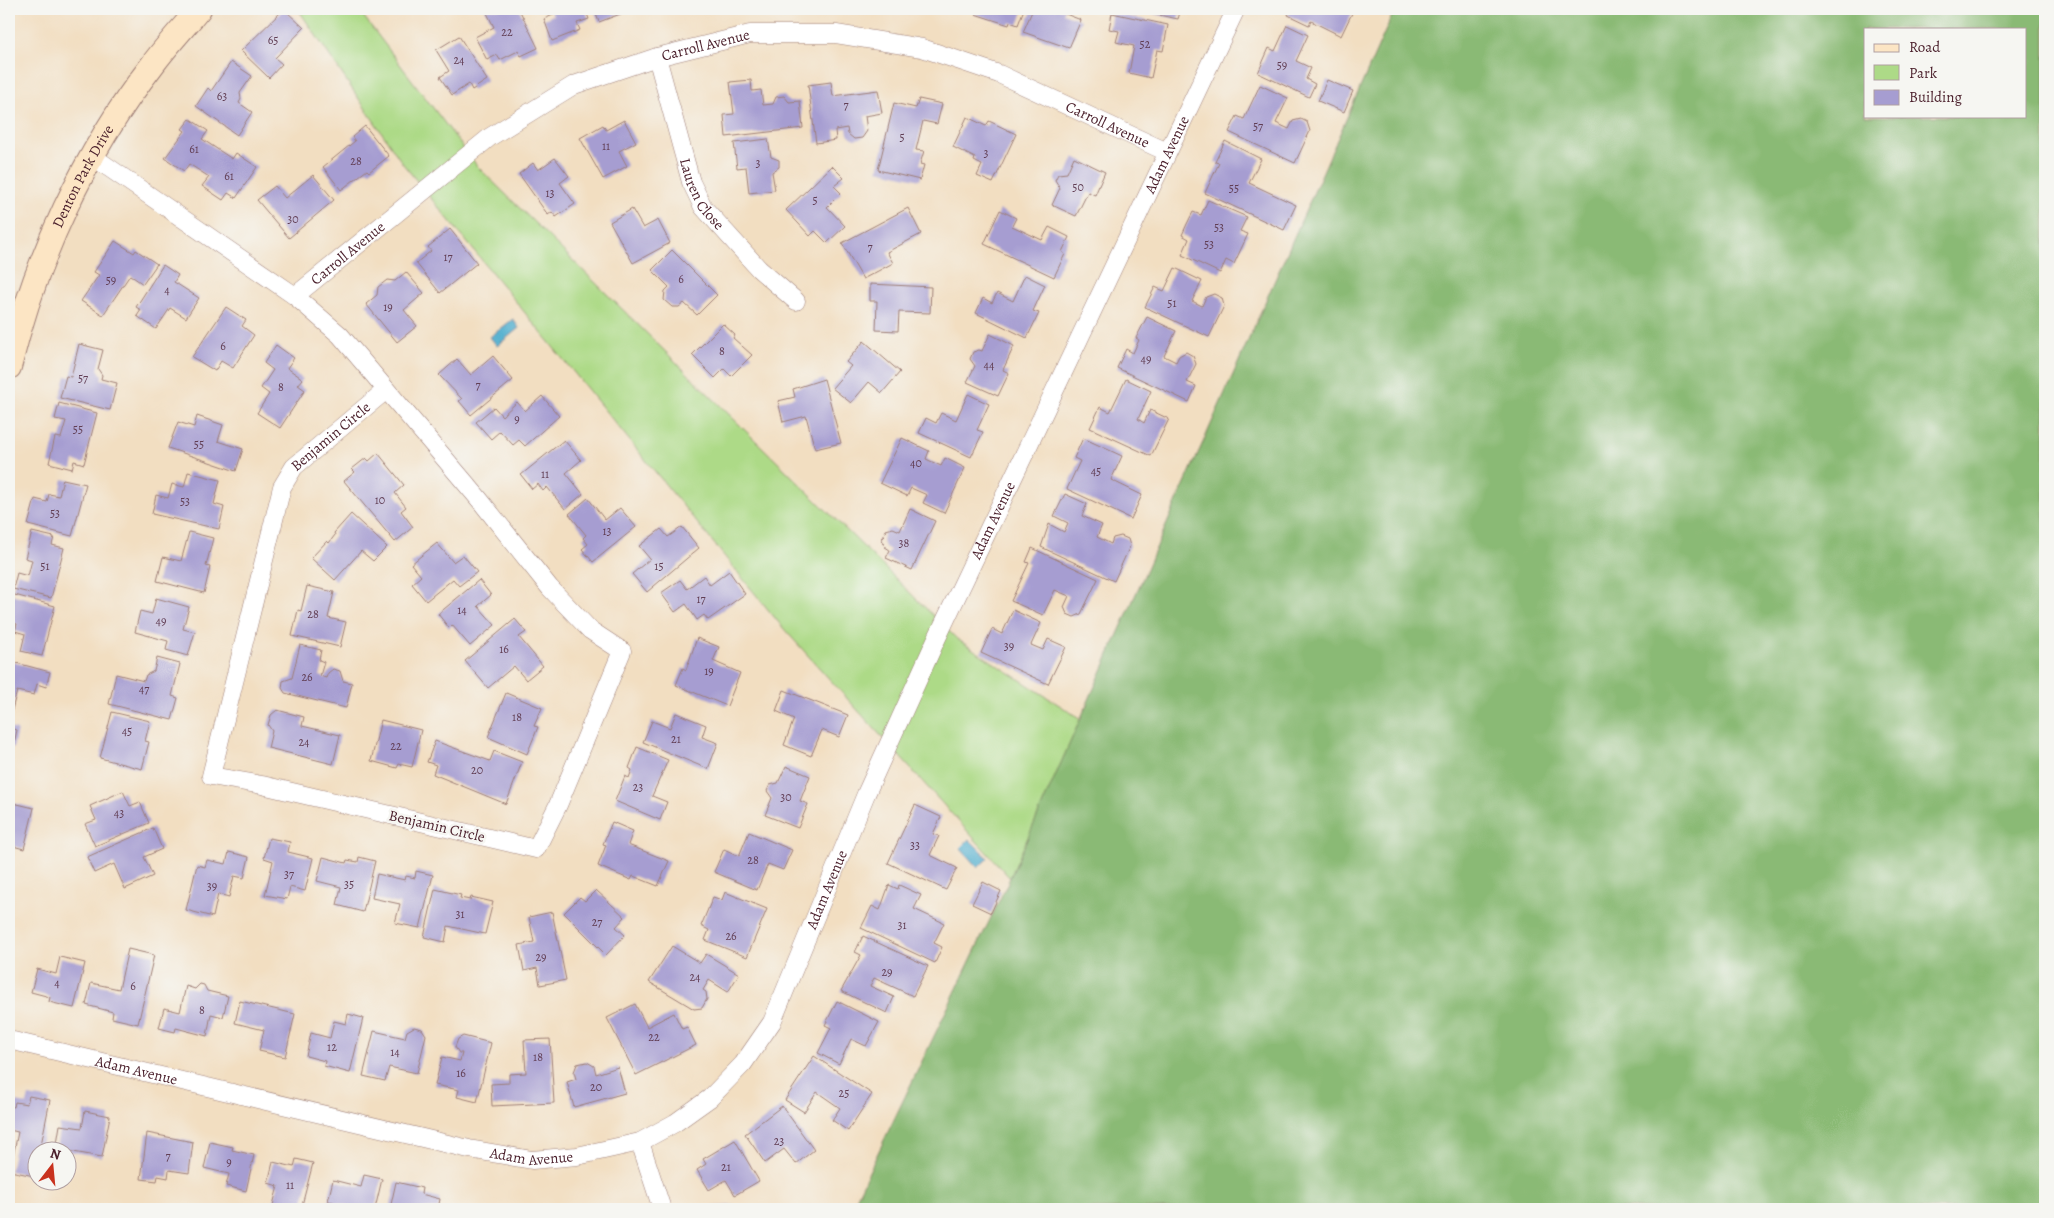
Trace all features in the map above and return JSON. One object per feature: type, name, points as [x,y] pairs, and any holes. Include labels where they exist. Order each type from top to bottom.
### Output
[{"type":"main road","name":"Denton Park Drive","points":[[9,367],[40,264],[64,210],[92,156],[153,64],[200,9]]},
{"type":"street","name":"Adam Avenue","points":[[9,1040],[459,1147],[532,1160],[577,1156],[640,1142],[676,1123],[710,1098],[742,1064],[772,1022],[866,794],[919,677],[1236,9]]},
{"type":"street","name":"Carroll Avenue","points":[[295,296],[490,137],[574,85],[658,57],[750,34],[836,34],[922,48],[1000,74],[1168,152]]},
{"type":"street","name":"Lauren Close","points":[[658,57],[691,182],[703,207],[759,269],[796,301]]},
{"type":"street","name":"Benjamin Circle","points":[[92,156],[295,296],[340,335],[479,499],[550,588],[590,630],[622,651],[558,805],[536,849],[262,785],[211,776],[282,487],[294,467],[386,390]]},
{"type":"street","points":[[640,1142],[662,1209]]},
{"type":"green space","points":[[298,9],[358,9],[478,167],[957,639],[1081,719],[1010,878],[784,629],[403,164]]},
{"type":"green space","points":[[1395,9],[2045,9],[2045,1209],[851,1209],[1010,878]]},
{"type":"water","points":[[513,319],[519,328],[497,346],[490,337]]},
{"type":"water","points":[[969,839],[988,858],[978,868],[960,848]]},
{"type":"building","points":[[284,9],[304,28],[275,58],[282,64],[269,78],[241,51]]},
{"type":"building","points":[[485,9],[519,9],[538,48],[521,56],[518,51],[500,60],[497,55],[487,60],[475,37],[494,27]]},
{"type":"building","points":[[550,9],[585,9],[589,19],[577,23],[580,30],[552,41],[544,19],[553,15]]},
{"type":"building","points":[[594,9],[621,9],[623,13],[599,22]]},
{"type":"building","points":[[973,9],[1024,9],[1018,25],[1010,22],[1009,25],[975,14],[977,10]]},
{"type":"building","points":[[1033,9],[1065,9],[1063,13],[1081,20],[1069,48],[1023,32]]},
{"type":"building","points":[[1130,9],[1181,9],[1178,19]]},
{"type":"building","points":[[1290,9],[1354,9],[1341,36],[1311,21],[1309,25],[1288,15]]},
{"type":"building","points":[[1112,13],[1168,25],[1163,51],[1157,50],[1151,78],[1129,73],[1134,46],[1116,42],[1119,31],[1109,29]]},
{"type":"building","points":[[1287,25],[1308,35],[1296,61],[1311,68],[1306,79],[1315,84],[1309,97],[1258,73],[1269,48],[1275,51]]},
{"type":"building","points":[[459,36],[487,80],[472,90],[469,84],[452,95],[440,77],[449,71],[436,50]]},
{"type":"building","points":[[231,62],[252,76],[240,93],[241,99],[239,103],[252,112],[237,135],[196,106],[208,88],[211,91]]},
{"type":"building","points":[[751,80],[752,91],[761,90],[763,105],[773,104],[776,97],[784,96],[789,102],[800,101],[803,128],[726,137],[724,115],[734,114],[730,82]]},
{"type":"building","points":[[1327,80],[1353,91],[1344,112],[1318,101]]},
{"type":"building","points":[[831,82],[833,96],[878,90],[882,113],[865,116],[867,131],[862,138],[854,139],[848,134],[847,128],[835,130],[836,140],[816,143],[808,85]]},
{"type":"building","points":[[1260,85],[1288,98],[1276,123],[1289,129],[1293,121],[1301,119],[1307,122],[1310,131],[1295,163],[1229,132],[1237,116],[1244,119]]},
{"type":"building","points":[[919,99],[942,104],[937,124],[923,121],[916,150],[924,151],[920,164],[924,165],[920,180],[878,170],[894,103],[916,108]]},
{"type":"building","points":[[967,117],[986,126],[989,121],[1016,134],[993,183],[977,176],[982,165],[974,161],[975,158],[953,147]]},
{"type":"building","points":[[190,119],[208,131],[202,139],[232,159],[236,153],[257,167],[236,198],[228,193],[223,200],[202,186],[209,177],[189,164],[184,171],[165,158],[185,131],[182,129]]},
{"type":"building","points":[[624,120],[636,142],[619,151],[627,166],[603,179],[580,138],[603,125],[606,130]]},
{"type":"building","points":[[365,126],[389,156],[341,190],[323,167],[355,141],[352,137]]},
{"type":"building","points":[[768,139],[771,157],[779,160],[779,167],[772,172],[775,190],[749,193],[746,167],[737,168],[734,143]]},
{"type":"building","points":[[1225,141],[1261,159],[1249,183],[1296,205],[1284,230],[1205,193],[1219,163],[1215,162]]},
{"type":"building","points":[[1074,157],[1105,172],[1095,195],[1088,192],[1076,216],[1052,205],[1060,188],[1055,180],[1058,174],[1067,173]]},
{"type":"building","points":[[555,158],[569,176],[560,183],[575,204],[556,217],[552,212],[548,215],[519,174],[533,163],[538,170]]},
{"type":"building","points":[[832,166],[844,178],[834,186],[841,193],[827,207],[845,226],[827,243],[815,231],[810,236],[786,210]]},
{"type":"building","points":[[313,175],[334,200],[289,238],[257,200],[275,186],[285,198]]},
{"type":"building","points":[[1208,200],[1247,217],[1240,231],[1248,234],[1234,264],[1226,260],[1220,273],[1182,255],[1189,239],[1182,235],[1187,224],[1193,212],[1201,215]]},
{"type":"building","points":[[908,208],[921,234],[887,252],[893,263],[863,279],[842,243]]},
{"type":"building","points":[[632,209],[643,228],[658,220],[670,243],[633,263],[610,222]]},
{"type":"building","points":[[1000,210],[1016,218],[1012,226],[1042,240],[1049,227],[1069,237],[1062,252],[1065,254],[1054,277],[984,244]]},
{"type":"building","points":[[450,229],[477,263],[440,293],[416,263],[431,251],[428,247]]},
{"type":"building","points":[[115,241],[134,253],[136,250],[157,264],[143,284],[130,275],[103,315],[81,301],[99,275],[94,272]]},
{"type":"building","points":[[672,250],[717,295],[697,315],[684,303],[679,307],[672,307],[664,300],[665,291],[669,287],[652,270]]},
{"type":"building","points":[[163,265],[178,275],[174,282],[199,298],[186,318],[170,308],[156,329],[137,316],[141,310],[136,307]]},
{"type":"building","points":[[1175,268],[1202,281],[1192,301],[1202,306],[1206,297],[1214,294],[1222,298],[1224,306],[1209,337],[1145,307],[1155,287],[1164,291]]},
{"type":"building","points":[[406,272],[424,293],[404,310],[417,326],[397,342],[366,304],[377,295],[378,287],[387,280],[395,281]]},
{"type":"building","points":[[1025,275],[1045,285],[1033,311],[1039,313],[1027,338],[976,313],[983,298],[992,303],[997,293],[1013,301]]},
{"type":"building","points":[[870,284],[931,287],[930,313],[899,312],[898,331],[876,330],[877,301],[870,301]]},
{"type":"building","points":[[226,307],[246,320],[242,326],[254,335],[233,368],[221,361],[215,371],[192,357]]},
{"type":"building","points":[[1147,317],[1176,331],[1164,356],[1176,362],[1179,356],[1186,352],[1193,356],[1196,364],[1187,382],[1196,386],[1189,402],[1117,368],[1126,349],[1133,353],[1139,340],[1136,338]]},
{"type":"building","points":[[723,324],[735,335],[733,338],[752,355],[731,376],[724,369],[715,378],[692,355]]},
{"type":"building","points":[[990,334],[1014,346],[1003,370],[1009,373],[998,396],[967,382],[975,366],[970,359],[973,352],[982,351]]},
{"type":"building","points":[[864,341],[900,372],[882,393],[869,382],[851,403],[832,388],[851,366],[846,362]]},
{"type":"building","points":[[79,344],[103,350],[98,369],[102,375],[101,379],[117,383],[110,410],[60,398],[66,376],[71,377]]},
{"type":"building","points":[[276,345],[294,358],[287,368],[303,379],[298,385],[305,390],[280,428],[257,413],[269,394],[261,388],[273,370],[264,363]]},
{"type":"building","points":[[493,356],[513,380],[471,415],[459,401],[462,399],[439,375],[457,359],[471,375]]},
{"type":"building","points":[[824,379],[841,443],[815,449],[806,416],[783,422],[778,401],[795,397],[793,389]]},
{"type":"building","points":[[1126,379],[1151,391],[1138,419],[1144,423],[1150,410],[1169,419],[1151,456],[1090,428],[1100,407],[1110,412]]},
{"type":"building","points":[[968,394],[989,404],[977,430],[983,432],[971,457],[919,433],[926,418],[936,423],[941,413],[956,420]]},
{"type":"building","points":[[542,396],[559,416],[525,446],[519,440],[513,445],[500,431],[491,439],[476,422],[494,407],[502,416],[517,402],[525,411]]},
{"type":"building","points":[[59,403],[97,413],[84,464],[74,461],[72,469],[49,463],[55,437],[61,438],[66,421],[55,419]]},
{"type":"building","points":[[197,416],[223,425],[218,441],[243,449],[236,471],[168,448],[178,422],[194,427]]},
{"type":"building","points":[[902,438],[929,451],[926,459],[941,466],[945,458],[965,468],[944,513],[923,503],[927,495],[911,488],[907,496],[880,483]]},
{"type":"building","points":[[1083,438],[1122,456],[1111,480],[1142,495],[1131,519],[1067,489],[1080,461],[1074,458]]},
{"type":"building","points":[[564,440],[581,460],[566,473],[583,494],[565,509],[547,487],[543,491],[538,484],[532,489],[521,475]]},
{"type":"building","points":[[378,453],[404,485],[395,493],[406,507],[401,511],[413,527],[395,542],[344,481],[355,472],[352,469],[366,458],[369,461]]},
{"type":"building","points":[[188,472],[220,480],[214,504],[224,507],[219,529],[152,514],[156,495],[168,498],[172,484],[184,487]]},
{"type":"building","points":[[63,479],[86,484],[72,536],[28,525],[35,499],[47,502],[49,494],[59,496]]},
{"type":"building","points":[[1065,494],[1087,504],[1082,516],[1102,525],[1097,537],[1111,544],[1113,538],[1121,536],[1128,539],[1130,546],[1114,581],[1041,547],[1049,524],[1064,532],[1068,523],[1054,516]]},
{"type":"building","points":[[588,498],[605,520],[620,508],[636,527],[593,562],[582,549],[588,544],[583,538],[586,535],[569,514]]},
{"type":"building","points":[[910,509],[935,521],[912,570],[886,558],[890,550],[885,547],[882,539],[886,530],[893,528],[900,531]]},
{"type":"building","points":[[351,514],[387,547],[373,561],[361,551],[335,580],[311,558],[327,541],[329,543],[335,535],[334,533]]},
{"type":"building","points":[[682,527],[699,548],[647,592],[632,574],[650,559],[639,546],[661,529],[668,537]]},
{"type":"building","points":[[32,532],[54,537],[52,545],[64,548],[51,598],[13,589],[17,573],[28,576],[32,560],[25,558]]},
{"type":"building","points":[[189,532],[213,538],[206,566],[210,567],[204,593],[157,581],[163,557],[181,561]]},
{"type":"building","points":[[437,543],[453,562],[463,555],[477,572],[459,586],[453,579],[426,601],[412,584],[421,576],[411,564]]},
{"type":"building","points":[[1032,548],[1098,579],[1081,614],[1074,617],[1067,614],[1064,607],[1069,596],[1055,590],[1043,615],[1011,601],[1029,563],[1026,562]]},
{"type":"building","points":[[729,571],[745,594],[708,620],[704,615],[697,620],[686,604],[675,612],[661,593],[680,580],[687,589],[704,576],[710,585]]},
{"type":"building","points":[[479,580],[491,595],[478,606],[495,625],[470,646],[452,625],[449,628],[438,614]]},
{"type":"building","points":[[307,586],[334,592],[328,618],[346,622],[340,647],[292,636],[298,610],[301,611]]},
{"type":"building","points":[[11,594],[55,606],[42,656],[21,651],[25,634],[15,631],[17,624],[9,622]]},
{"type":"building","points":[[156,598],[189,607],[183,629],[195,632],[188,656],[166,650],[168,641],[135,632],[140,611],[152,614]]},
{"type":"building","points":[[1013,610],[1041,623],[1031,645],[1043,650],[1048,639],[1066,647],[1048,684],[981,653],[992,629],[1002,634]]},
{"type":"building","points":[[515,619],[526,632],[519,637],[543,666],[526,680],[514,666],[488,688],[465,661]]},
{"type":"building","points":[[697,638],[719,647],[713,661],[740,673],[727,706],[676,685],[683,668],[686,670]]},
{"type":"building","points":[[300,645],[321,650],[319,660],[324,662],[320,676],[326,678],[333,669],[340,671],[343,681],[352,683],[346,708],[285,693],[282,688],[283,681],[292,678]]},
{"type":"building","points":[[157,658],[180,664],[172,696],[178,698],[172,720],[109,704],[116,674],[144,681],[146,675],[154,671]]},
{"type":"building","points":[[9,661],[50,672],[46,687],[37,684],[34,695],[17,691],[9,721]]},
{"type":"building","points":[[784,690],[848,715],[839,737],[822,730],[811,756],[784,745],[794,719],[776,711]]},
{"type":"building","points":[[506,693],[542,708],[534,726],[538,727],[527,754],[488,737]]},
{"type":"building","points":[[277,710],[304,717],[302,726],[340,735],[333,764],[268,748],[272,731],[268,725],[271,715]]},
{"type":"building","points":[[112,712],[150,721],[145,741],[149,742],[142,769],[100,758]]},
{"type":"building","points":[[676,713],[706,725],[702,737],[718,743],[708,769],[643,742],[652,721],[670,728]]},
{"type":"building","points":[[381,720],[421,730],[412,767],[399,764],[397,768],[371,761]]},
{"type":"building","points":[[9,728],[17,730],[13,748],[9,747]]},
{"type":"building","points":[[435,741],[490,761],[494,751],[522,762],[506,804],[433,774],[436,765],[427,762]]},
{"type":"building","points":[[637,747],[668,760],[652,796],[667,802],[660,820],[615,801],[625,776],[629,778],[632,770],[629,768]]},
{"type":"building","points":[[786,766],[810,776],[800,801],[808,804],[798,828],[765,815],[772,798],[767,791],[770,785],[778,783]]},
{"type":"building","points":[[123,791],[130,806],[140,802],[149,823],[95,846],[85,824],[96,820],[90,806]]},
{"type":"building","points":[[9,802],[34,808],[24,849],[9,845]]},
{"type":"building","points":[[915,805],[941,817],[933,834],[939,836],[930,855],[957,868],[946,890],[888,863]]},
{"type":"building","points":[[612,822],[633,831],[628,845],[669,861],[658,886],[633,876],[631,880],[598,866],[606,845],[603,844]]},
{"type":"building","points":[[153,828],[162,849],[144,857],[153,876],[125,889],[114,864],[94,873],[87,857]]},
{"type":"building","points":[[749,832],[792,850],[783,870],[768,864],[757,890],[714,872],[724,849],[739,856]]},
{"type":"building","points":[[269,838],[290,842],[288,852],[313,858],[305,891],[290,887],[287,899],[265,895],[273,861],[264,858]]},
{"type":"building","points":[[229,852],[249,857],[244,878],[234,876],[229,897],[218,894],[213,917],[186,910],[197,865],[205,867],[207,860],[226,864]]},
{"type":"building","points":[[323,857],[346,863],[347,860],[358,862],[359,857],[375,861],[363,912],[337,905],[341,887],[317,881]]},
{"type":"building","points":[[416,871],[433,875],[420,928],[395,923],[400,904],[372,898],[377,874],[405,880],[406,876],[415,878]]},
{"type":"building","points":[[983,882],[1001,891],[991,913],[972,904]]},
{"type":"building","points":[[889,885],[898,889],[899,885],[921,895],[914,909],[944,923],[934,943],[942,947],[935,963],[861,928],[872,906],[880,910]]},
{"type":"building","points":[[435,889],[461,895],[460,898],[470,900],[471,897],[493,902],[485,934],[448,926],[445,942],[424,937]]},
{"type":"building","points":[[596,890],[625,917],[616,927],[625,935],[606,955],[564,913],[580,897],[585,901]]},
{"type":"building","points":[[725,892],[767,909],[747,957],[705,940],[709,930],[701,926],[713,897],[722,900]]},
{"type":"building","points":[[552,912],[566,980],[540,985],[537,968],[524,971],[519,945],[534,942],[529,917]]},
{"type":"building","points":[[863,936],[928,966],[913,996],[874,978],[870,986],[894,997],[887,1013],[841,991],[861,955],[855,952]]},
{"type":"building","points":[[672,946],[700,963],[706,954],[739,974],[728,992],[709,980],[703,990],[706,992],[707,999],[702,1008],[694,1009],[649,982]]},
{"type":"building","points":[[128,949],[154,955],[138,1024],[112,1018],[113,1012],[86,1005],[91,983],[119,989]]},
{"type":"building","points":[[60,957],[85,963],[74,1008],[49,1002],[50,997],[31,992],[37,969],[56,974]]},
{"type":"building","points":[[200,984],[204,985],[207,991],[228,996],[223,1017],[211,1014],[207,1036],[176,1028],[175,1032],[159,1028],[164,1008],[180,1012],[186,986],[195,989]]},
{"type":"building","points":[[240,1001],[295,1014],[285,1057],[259,1051],[264,1030],[235,1023]]},
{"type":"building","points":[[837,1001],[879,1022],[866,1046],[851,1039],[839,1064],[818,1053],[831,1028],[825,1025]]},
{"type":"building","points":[[635,1004],[647,1027],[674,1013],[682,1029],[687,1027],[696,1045],[636,1075],[607,1018]]},
{"type":"building","points":[[348,1014],[363,1018],[350,1073],[324,1066],[325,1061],[306,1056],[311,1033],[330,1038],[334,1021],[346,1024]]},
{"type":"building","points":[[414,1027],[422,1029],[426,1035],[417,1073],[389,1067],[385,1081],[363,1076],[374,1031],[405,1038],[407,1031]]},
{"type":"building","points":[[463,1036],[491,1043],[477,1102],[457,1097],[459,1090],[435,1085],[442,1057],[460,1061],[462,1053],[459,1053],[455,1047],[458,1039]]},
{"type":"building","points":[[550,1039],[554,1103],[492,1106],[491,1084],[509,1083],[509,1074],[526,1073],[524,1040]]},
{"type":"building","points":[[814,1056],[872,1094],[848,1131],[832,1120],[840,1108],[817,1092],[804,1112],[785,1100]]},
{"type":"building","points":[[587,1062],[594,1066],[596,1074],[618,1067],[625,1093],[574,1107],[567,1082],[576,1079],[574,1072],[577,1064]]},
{"type":"building","points":[[29,1096],[50,1100],[42,1140],[28,1140],[28,1175],[10,1171],[18,1132],[9,1130],[9,1106],[14,1107],[15,1102],[27,1104]]},
{"type":"building","points":[[782,1106],[814,1150],[796,1164],[784,1149],[765,1163],[745,1134]]},
{"type":"building","points":[[85,1111],[110,1116],[102,1157],[78,1153],[78,1140],[58,1140],[60,1125],[82,1128]]},
{"type":"building","points":[[147,1133],[193,1142],[189,1173],[169,1170],[168,1178],[158,1176],[157,1181],[141,1179]]},
{"type":"building","points":[[735,1140],[759,1181],[735,1195],[726,1180],[709,1190],[697,1170],[706,1164],[703,1159]]},
{"type":"building","points":[[210,1142],[233,1147],[232,1150],[254,1155],[246,1191],[226,1186],[229,1174],[204,1168]]},
{"type":"building","points":[[296,1159],[313,1163],[301,1209],[272,1209],[278,1186],[268,1183],[273,1162],[294,1167]]},
{"type":"building","points":[[364,1175],[382,1179],[375,1209],[345,1209],[346,1205],[328,1201],[333,1180],[361,1187]]},
{"type":"building","points":[[396,1182],[422,1188],[421,1194],[440,1199],[438,1209],[390,1209]]},
{"type":"building","points":[[739,1205],[739,1209],[709,1209],[709,1207]]}]
